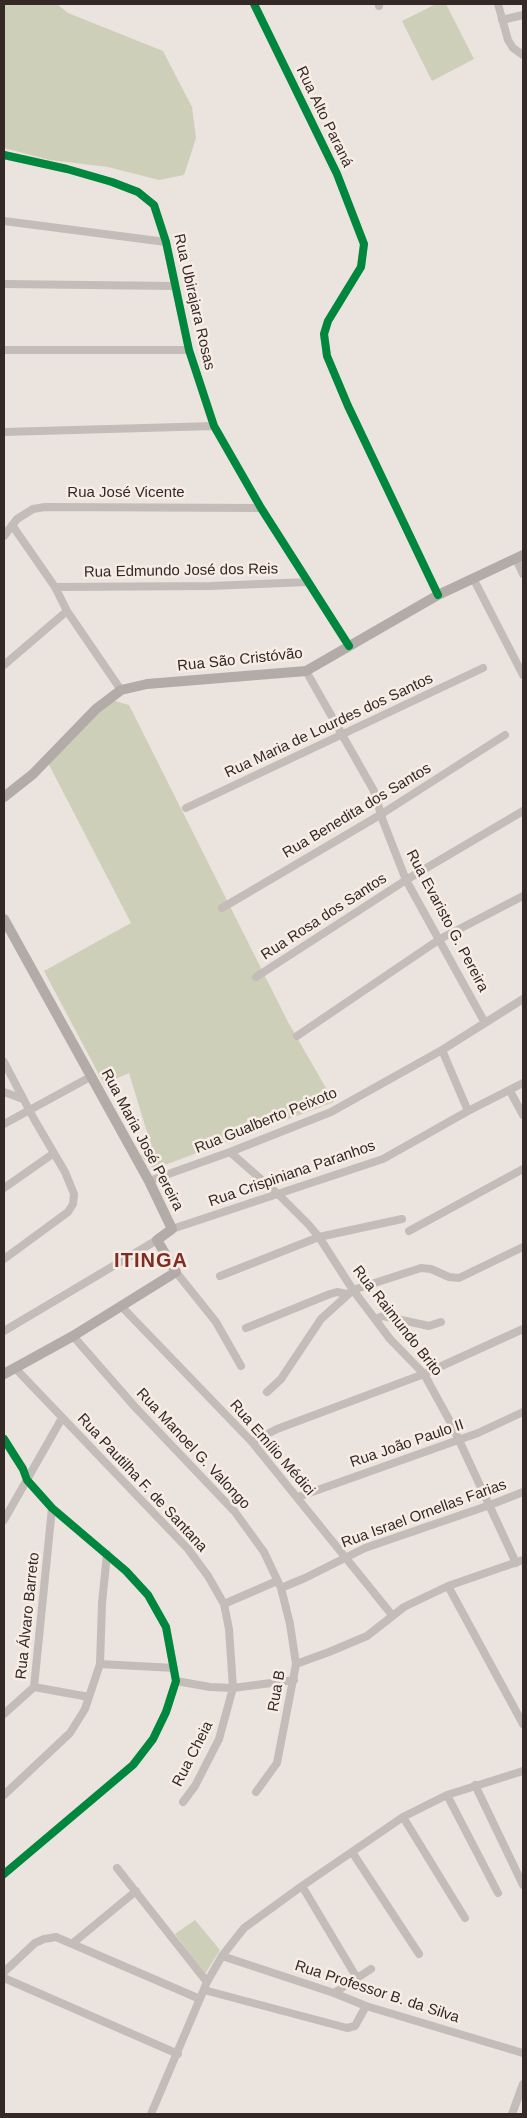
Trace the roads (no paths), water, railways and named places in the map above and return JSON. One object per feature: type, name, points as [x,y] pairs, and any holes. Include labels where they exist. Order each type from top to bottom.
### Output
[{"type":"main road","name":"Rua São Cristóvão","points":[[4,797],[33,774],[96,709],[121,690],[147,684],[306,671],[438,595],[474,580],[520,557]]},
{"type":"main road","name":"Rua Maria José Pereira","points":[[4,919],[149,1181],[172,1229],[157,1240]]},
{"type":"main road","points":[[4,1374],[122,1308],[176,1272],[157,1240]]},
{"type":"street","name":"Rua Alto Paraná","points":[[254,4],[337,174],[364,244],[361,267],[331,315],[324,334],[327,356],[348,406],[438,595]]},
{"type":"street","points":[[498,4],[510,44],[523,55]]},
{"type":"street","points":[[502,20],[523,15]]},
{"type":"street","name":"Rua Ubirajara Rosas","points":[[4,155],[67,169],[138,192],[154,206],[166,242],[189,350],[214,426],[261,508],[349,646]]},
{"type":"street","points":[[4,221],[166,242]]},
{"type":"street","points":[[4,284],[174,286]]},
{"type":"street","points":[[4,350],[189,350]]},
{"type":"street","points":[[4,432],[214,426]]},
{"type":"street","name":"Rua José Vicente","points":[[4,536],[12,524],[25,513],[45,507],[261,508]]},
{"type":"street","points":[[12,524],[121,690]]},
{"type":"street","points":[[520,557],[523,574]]},
{"type":"street","points":[[474,580],[523,675]]},
{"type":"street","name":"Rua Edmundo José dos Reis","points":[[55,587],[210,586],[308,582]]},
{"type":"street","points":[[4,665],[67,610]]},
{"type":"street","name":"Rua Maria de Lourdes dos Santos","points":[[186,808],[343,736],[483,668]]},
{"type":"street","name":"Rua Evaristo G. Pereira","points":[[306,671],[374,791],[380,814],[406,880],[485,1023]]},
{"type":"street","name":"Rua Benedita dos Santos","points":[[222,908],[380,814],[505,735]]},
{"type":"street","name":"Rua Rosa dos Santos","points":[[256,977],[406,880],[523,811]]},
{"type":"street","points":[[297,1036],[440,939],[523,896]]},
{"type":"street","points":[[468,1111],[442,1050],[523,999]]},
{"type":"street","name":"Rua Gualberto Peixoto","points":[[149,1181],[230,1152],[338,1108],[442,1050]]},
{"type":"street","points":[[4,1062],[71,1184],[74,1194],[72,1204],[64,1216],[4,1259]]},
{"type":"street","points":[[4,1124],[92,1076]]},
{"type":"street","name":"Rua Crispiniana Paranhos","points":[[172,1229],[383,1159],[468,1111],[523,1084]]},
{"type":"street","points":[[510,1091],[523,1114]]},
{"type":"street","points":[[4,1092],[23,1099]]},
{"type":"street","points":[[4,1188],[54,1152]]},
{"type":"street","name":"Rua Raimundo Brito","points":[[230,1152],[279,1194],[319,1237],[350,1292],[424,1374],[438,1398],[519,1562]]},
{"type":"street","points":[[409,1231],[523,1169]]},
{"type":"street","points":[[220,1276],[319,1237],[402,1219]]},
{"type":"street","name":"Rua Maria José Pereira","points":[[4,1331],[157,1240]]},
{"type":"street","points":[[246,1328],[330,1294],[350,1292],[421,1268],[431,1269],[449,1278],[464,1276],[523,1247]]},
{"type":"street","points":[[176,1272],[216,1322],[241,1366]]},
{"type":"street","points":[[267,1392],[286,1373],[321,1319],[350,1292]]},
{"type":"street","name":"Rua Emílio Médici","points":[[122,1308],[252,1442],[298,1496],[344,1558],[392,1615]]},
{"type":"street","points":[[375,1319],[383,1316],[429,1326],[442,1322]]},
{"type":"street","points":[[252,1442],[277,1429],[424,1374],[523,1329]]},
{"type":"street","name":"Rua Manoel G. Valongo","points":[[73,1336],[135,1407],[235,1512],[264,1552],[281,1588]]},
{"type":"street","name":"Rua Pautilha F. de Santana","points":[[15,1368],[188,1548],[208,1576],[224,1604],[229,1629],[232,1688]]},
{"type":"street","name":"Rua João Paulo II","points":[[298,1496],[459,1440],[523,1412]]},
{"type":"street","points":[[4,1520],[62,1418]]},
{"type":"street","points":[[4,1439],[27,1480],[52,1508],[107,1554],[142,1587],[158,1610],[166,1627],[176,1681],[166,1712],[153,1739],[133,1765],[4,1874]]},
{"type":"street","name":"Rua Israel Ornellas Farias","points":[[281,1588],[306,1578],[344,1558],[414,1530],[523,1492]]},
{"type":"street","name":"Rua Álvaro Barreto","points":[[4,1714],[34,1687],[52,1508]]},
{"type":"street","points":[[4,1795],[70,1733],[85,1709],[100,1664],[102,1603],[107,1554]]},
{"type":"street","points":[[296,1664],[367,1636],[392,1615],[412,1602],[448,1586],[519,1562]]},
{"type":"street","points":[[224,1604],[277,1580]]},
{"type":"street","points":[[448,1586],[523,1724]]},
{"type":"street","name":"Rua B","points":[[256,1792],[277,1764],[296,1664],[290,1624],[281,1588]]},
{"type":"street","points":[[100,1664],[174,1668]]},
{"type":"street","points":[[176,1681],[210,1687],[232,1688],[294,1680]]},
{"type":"street","points":[[34,1687],[89,1697]]},
{"type":"street","name":"Rua Cheia","points":[[183,1802],[195,1786],[219,1739],[232,1688]]},
{"type":"street","points":[[151,2114],[178,2054],[205,1986],[233,1940],[252,1920],[403,1817],[447,1795],[523,1771]]},
{"type":"street","points":[[475,1785],[523,1885]]},
{"type":"street","points":[[447,1795],[498,1893]]},
{"type":"street","points":[[403,1817],[465,1918]]},
{"type":"street","points":[[352,1852],[419,1954]]},
{"type":"street","points":[[117,1868],[205,1986],[347,2028],[355,2026],[366,2006]]},
{"type":"street","points":[[302,1886],[357,1978]]},
{"type":"street","points":[[73,1943],[136,1891]]},
{"type":"street","points":[[4,1972],[35,1943],[44,1938],[56,1937],[200,1999]]},
{"type":"street","name":"Rua Professor B. da Silva","points":[[222,1956],[334,1993],[366,2006],[523,2053]]},
{"type":"street","points":[[334,1993],[371,1969]]},
{"type":"street","points":[[4,1978],[178,2054]]},
{"type":"street","points":[[512,2114],[523,2084]]},
{"type":"district","name":"ITINGA","points":[[151,1261]]}]
